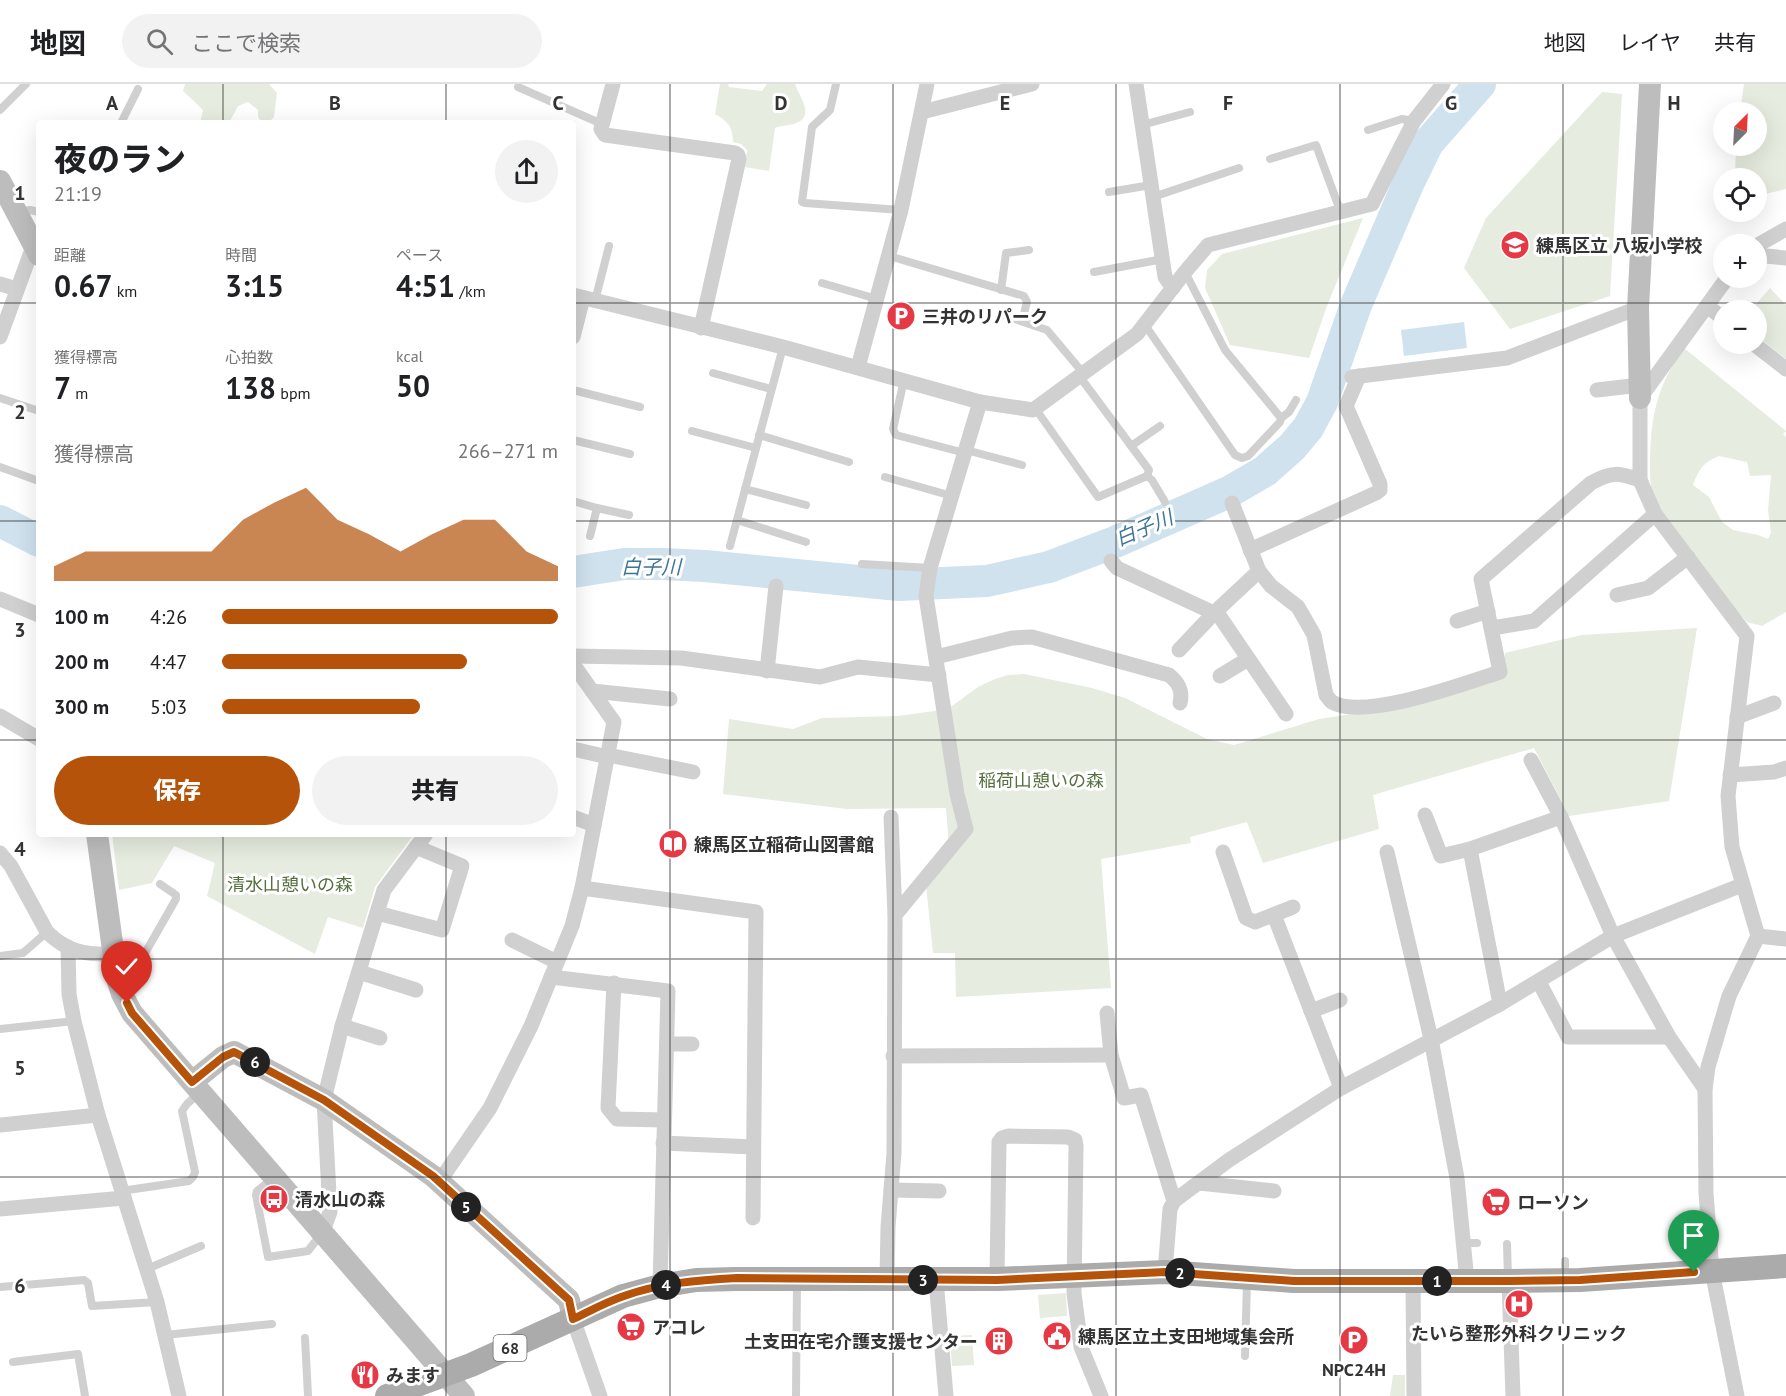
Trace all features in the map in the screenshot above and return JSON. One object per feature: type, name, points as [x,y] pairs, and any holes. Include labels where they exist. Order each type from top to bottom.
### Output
[{"type":"main road","points":[[1640,391],[1638,308],[1650,84]]},
{"type":"main road","points":[[0,181],[28,212],[36,250]]},
{"type":"main road","points":[[97,837],[117,979],[132,1013],[464,1396]]},
{"type":"main road","points":[[196,1087],[223,1057],[234,1052],[324,1100],[385,1141],[439,1182],[569,1300],[573,1319]]},
{"type":"main road","name":"68","points":[[387,1396],[446,1375],[623,1296],[660,1286],[696,1280],[997,1280],[1165,1272],[1294,1281],[1509,1281],[1565,1270],[1712,1270],[1786,1266]]},
{"type":"street","points":[[613,84],[601,129],[605,135],[738,155],[739,159],[701,328]]},
{"type":"street","points":[[858,367],[901,210],[927,84]]},
{"type":"street","points":[[922,112],[1032,84]]},
{"type":"street","points":[[1136,84],[1166,281],[1173,288]]},
{"type":"street","points":[[576,326],[584,298],[783,347],[980,402],[1033,410],[1137,334],[1206,247],[1372,204],[1414,121],[1443,84]]},
{"type":"street","points":[[1767,240],[1786,229]]},
{"type":"street","points":[[0,337],[17,289],[36,250]]},
{"type":"street","points":[[1767,256],[1786,258]]},
{"type":"street","points":[[0,284],[17,289]]},
{"type":"street","points":[[1720,288],[1640,391],[1640,480],[1655,514],[1747,636],[1728,796],[1732,847],[1758,936],[1729,996],[1708,1067],[1705,1089],[1706,1193],[1712,1270],[1737,1396]]},
{"type":"street","points":[[1707,306],[1713,311]]},
{"type":"street","points":[[1250,550],[1380,490],[1380,484],[1346,406],[1355,376],[1507,358],[1638,308]]},
{"type":"street","points":[[1767,354],[1786,369]]},
{"type":"street","points":[[1597,390],[1640,391]]},
{"type":"street","points":[[895,915],[966,829],[957,794],[926,596],[930,569],[980,402]]},
{"type":"street","points":[[1232,503],[1259,571],[1271,586],[1298,607],[1314,635],[1326,695],[1332,702],[1354,707],[1414,700],[1500,672],[1481,579],[1583,490],[1606,474],[1621,474],[1640,480]]},
{"type":"street","points":[[1492,628],[1534,621],[1655,514]]},
{"type":"street","points":[[1617,595],[1648,588],[1688,557]]},
{"type":"street","points":[[1111,561],[1117,568],[1215,612],[1286,714]]},
{"type":"street","points":[[1179,650],[1259,571]]},
{"type":"street","points":[[767,671],[776,586]]},
{"type":"street","points":[[0,599],[36,614]]},
{"type":"street","points":[[1457,621],[1488,611]]},
{"type":"street","points":[[936,657],[1012,638],[1032,637],[1169,675],[1181,690],[1179,703]]},
{"type":"street","points":[[576,656],[681,658],[820,677],[858,667],[939,675]]},
{"type":"street","points":[[1220,676],[1248,659]]},
{"type":"street","points":[[439,1182],[490,1108],[531,1026],[572,927],[582,888],[614,722],[576,668]]},
{"type":"street","points":[[592,691],[670,699]]},
{"type":"street","points":[[1737,717],[1774,703]]},
{"type":"street","points":[[0,716],[36,737]]},
{"type":"street","points":[[576,749],[693,772]]},
{"type":"street","points":[[1531,760],[1561,817],[1613,936],[1669,1037],[1705,1089]]},
{"type":"street","points":[[1730,775],[1774,772],[1786,768]]},
{"type":"street","points":[[1425,815],[1441,856],[1470,849],[1561,817]]},
{"type":"street","points":[[886,1280],[894,1126],[895,915],[891,817]]},
{"type":"street","points":[[576,818],[594,825]]},
{"type":"street","points":[[323,1232],[330,1212],[324,1100],[342,1026],[384,890],[424,837]]},
{"type":"street","points":[[376,913],[442,930],[462,866],[416,847]]},
{"type":"street","points":[[1470,849],[1500,1004]]},
{"type":"street","points":[[1223,852],[1246,918],[1256,922],[1293,907]]},
{"type":"street","points":[[1387,852],[1431,1039],[1470,1243],[1467,1281]]},
{"type":"street","points":[[0,853],[11,866],[47,932],[68,947],[90,955],[113,954]]},
{"type":"street","points":[[1165,1272],[1170,1209],[1174,1201],[1229,1160],[1341,1088],[1500,1004],[1613,936],[1742,885]]},
{"type":"street","points":[[582,888],[756,912],[753,1218]]},
{"type":"street","points":[[1274,915],[1341,1088]]},
{"type":"street","points":[[1758,936],[1786,939]]},
{"type":"street","points":[[512,940],[554,969],[614,983],[668,991],[660,1286]]},
{"type":"street","points":[[68,947],[69,994],[74,1021],[98,1114],[158,1302],[179,1396]]},
{"type":"street","points":[[359,972],[416,990]]},
{"type":"street","points":[[1539,982],[1568,1037],[1669,1037]]},
{"type":"street","points":[[614,983],[608,1108],[617,1119],[664,1120]]},
{"type":"street","points":[[1311,1011],[1340,1000]]},
{"type":"street","points":[[1107,1013],[1111,1054],[1124,1098],[1141,1095],[1174,1201]]},
{"type":"street","points":[[342,1026],[380,1038]]},
{"type":"street","points":[[666,1044],[692,1044]]},
{"type":"street","points":[[893,1056],[1111,1054]]},
{"type":"street","points":[[0,1125],[98,1114]]},
{"type":"street","points":[[997,1280],[999,1142],[1008,1136],[1068,1137],[1075,1140],[1074,1293],[1082,1347],[1101,1396]]},
{"type":"street","points":[[663,1143],[753,1147]]},
{"type":"street","points":[[1199,1183],[1275,1191]]},
{"type":"street","points":[[891,1190],[939,1191]]},
{"type":"street","points":[[0,1209],[122,1194]]},
{"type":"street","points":[[936,1280],[946,1396]]},
{"type":"street","points":[[1413,1281],[1414,1396]]},
{"type":"street","points":[[1509,1281],[1513,1396]]},
{"type":"street","points":[[573,1319],[600,1396]]},
{"type":"lane","points":[[0,110],[26,84]]},
{"type":"lane","points":[[836,84],[830,110],[811,130],[802,202],[901,210]]},
{"type":"lane","points":[[518,87],[602,124]]},
{"type":"lane","points":[[124,120],[138,89]]},
{"type":"lane","points":[[1142,125],[1190,111]]},
{"type":"lane","points":[[1368,130],[1402,119],[1414,121]]},
{"type":"lane","points":[[1270,159],[1316,145],[1341,213]]},
{"type":"lane","points":[[1109,192],[1152,191],[1239,168]]},
{"type":"lane","points":[[584,298],[609,246]]},
{"type":"lane","points":[[1001,290],[1006,253],[1029,250]]},
{"type":"lane","points":[[888,256],[1026,298],[1022,321]]},
{"type":"lane","points":[[1094,272],[1163,259]]},
{"type":"lane","points":[[1185,272],[1225,350],[1281,418]]},
{"type":"lane","points":[[822,283],[877,299]]},
{"type":"lane","points":[[1003,315],[1047,330],[1149,470],[1147,476],[1098,497],[1035,408]]},
{"type":"lane","points":[[1145,325],[1235,455],[1242,458],[1248,456],[1289,412],[1296,400]]},
{"type":"lane","points":[[730,546],[783,347]]},
{"type":"lane","points":[[713,373],[771,389]]},
{"type":"lane","points":[[904,380],[893,429],[896,435],[1022,465]]},
{"type":"lane","points":[[576,391],[640,407]]},
{"type":"lane","points":[[0,398],[36,410]]},
{"type":"lane","points":[[1131,446],[1160,426]]},
{"type":"lane","points":[[692,431],[756,448]]},
{"type":"lane","points":[[759,435],[849,462]]},
{"type":"lane","points":[[576,441],[630,454]]},
{"type":"lane","points":[[0,467],[36,480]]},
{"type":"lane","points":[[1147,476],[1166,502]]},
{"type":"lane","points":[[885,477],[952,496]]},
{"type":"lane","points":[[745,489],[806,505]]},
{"type":"lane","points":[[576,502],[629,515]]},
{"type":"lane","points":[[590,536],[597,508]]},
{"type":"lane","points":[[737,520],[806,542]]},
{"type":"lane","points":[[862,564],[930,569]]},
{"type":"lane","points":[[122,994],[176,899],[177,895],[174,892],[160,884]]},
{"type":"lane","points":[[0,956],[23,953],[47,932]]},
{"type":"lane","points":[[0,1029],[74,1021]]},
{"type":"lane","points":[[122,1194],[189,1181],[193,1177],[195,1172],[182,1111],[196,1087]]},
{"type":"lane","points":[[274,1177],[257,1191],[256,1195],[268,1257],[308,1251],[323,1232]]},
{"type":"lane","points":[[1507,1244],[1509,1281]]},
{"type":"lane","points":[[147,1269],[201,1246]]},
{"type":"lane","points":[[1245,1356],[1247,1278]]},
{"type":"lane","points":[[796,1396],[797,1279]]},
{"type":"lane","points":[[0,1287],[84,1280],[88,1283],[92,1306],[158,1302]]},
{"type":"lane","points":[[165,1335],[273,1324]]},
{"type":"lane","points":[[305,1338],[308,1396]]},
{"type":"lane","points":[[13,1362],[78,1354],[85,1396]]},
{"type":"green space","points":[[185,84],[269,84],[277,93],[274,117],[271,120],[260,120],[258,110],[248,102],[238,106],[231,120],[201,120],[203,110],[183,91]]},
{"type":"green space","points":[[720,84],[762,91],[767,84],[795,84],[805,107],[804,117],[794,124],[775,128],[769,171],[745,167],[747,150],[741,144],[733,142],[732,132],[728,125],[715,114]]},
{"type":"green space","points":[[1744,84],[1786,84],[1786,189],[1767,194],[1767,168],[1735,168],[1736,156],[1767,156],[1767,102],[1741,102]]},
{"type":"green space","points":[[1602,92],[1622,94],[1610,296],[1510,329],[1464,268],[1486,218]]},
{"type":"green space","points":[[1363,218],[1327,306],[1309,358],[1230,345],[1205,288],[1207,270],[1222,254]]},
{"type":"green space","points":[[1770,288],[1786,305],[1786,359],[1767,344],[1767,300],[1760,300]]},
{"type":"green space","points":[[1684,348],[1786,431],[1783,434],[1786,437],[1786,612],[1762,626],[1747,622],[1736,610],[1682,543],[1653,496],[1650,464],[1654,416],[1661,389]],"holes":[[[1719,456],[1747,462],[1750,476],[1771,475],[1768,510],[1771,533],[1768,539],[1733,530],[1722,522],[1709,497],[1693,485],[1702,468]]]},
{"type":"green space","name":"稲荷山憩いの森","points":[[1697,628],[1669,801],[1569,816],[1534,748],[1373,795],[1379,829],[1263,863],[1247,822],[1190,837],[1191,843],[1101,859],[1111,988],[956,997],[955,953],[933,953],[926,885],[950,859],[946,808],[847,809],[723,794],[729,719],[793,729],[822,718],[898,716],[948,709],[978,687],[995,679],[1024,674],[1092,688],[1125,698],[1207,739],[1234,745],[1319,719],[1418,704],[1501,676],[1505,653],[1582,635]]},
{"type":"green space","name":"清水山憩いの森","points":[[112,837],[412,837],[375,887],[363,928],[328,917],[315,954],[207,896],[215,863],[174,846],[152,883],[119,890]]},
{"type":"green space","points":[[1066,1293],[1067,1316],[1040,1318],[1038,1295]]},
{"type":"green space","points":[[972,1335],[974,1365],[952,1366],[950,1336]]},
{"type":"green space","points":[[1393,1375],[1405,1375],[1405,1396],[1390,1396]]},
{"type":"water","points":[[1464,322],[1467,348],[1404,356],[1401,330]]},
{"type":"waterway","name":"白子川","points":[[576,572],[624,564],[662,564],[705,566],[899,585],[987,581],[1049,567],[1115,542],[1229,492],[1265,471],[1292,447],[1308,428],[1322,402],[1356,305],[1428,143],[1480,84]]},
{"type":"waterway","name":"白子川","points":[[0,521],[36,539]]},
{"type":"place","name":"練馬区立 八坂小学校","points":[[1515,245]]},
{"type":"place","name":"三井のリパーク","points":[[901,316]]},
{"type":"place","name":"練馬区立稲荷山図書館","points":[[673,844]]},
{"type":"place","name":"清水山の森","points":[[274,1199]]},
{"type":"place","name":"ローソン","points":[[1496,1202]]},
{"type":"place","name":"たいら整形外科クリニック","points":[[1519,1304]]},
{"type":"place","name":"アコレ","points":[[631,1327]]},
{"type":"place","name":"練馬区立土支田地域集会所","points":[[1057,1336]]},
{"type":"place","name":"NPC24H","points":[[1354,1340]]},
{"type":"place","name":"土支田在宅介護支援センター","points":[[999,1341]]},
{"type":"place","name":"みます","points":[[365,1375]]},
{"type":"route","points":[[127,1003],[132,1013],[192,1082],[223,1057],[234,1052],[306,1089],[385,1141],[433,1176],[569,1300],[573,1319],[623,1296],[660,1286],[696,1280],[737,1278],[997,1280],[1165,1272],[1277,1281],[1509,1281],[1580,1280],[1694,1272]]}]
